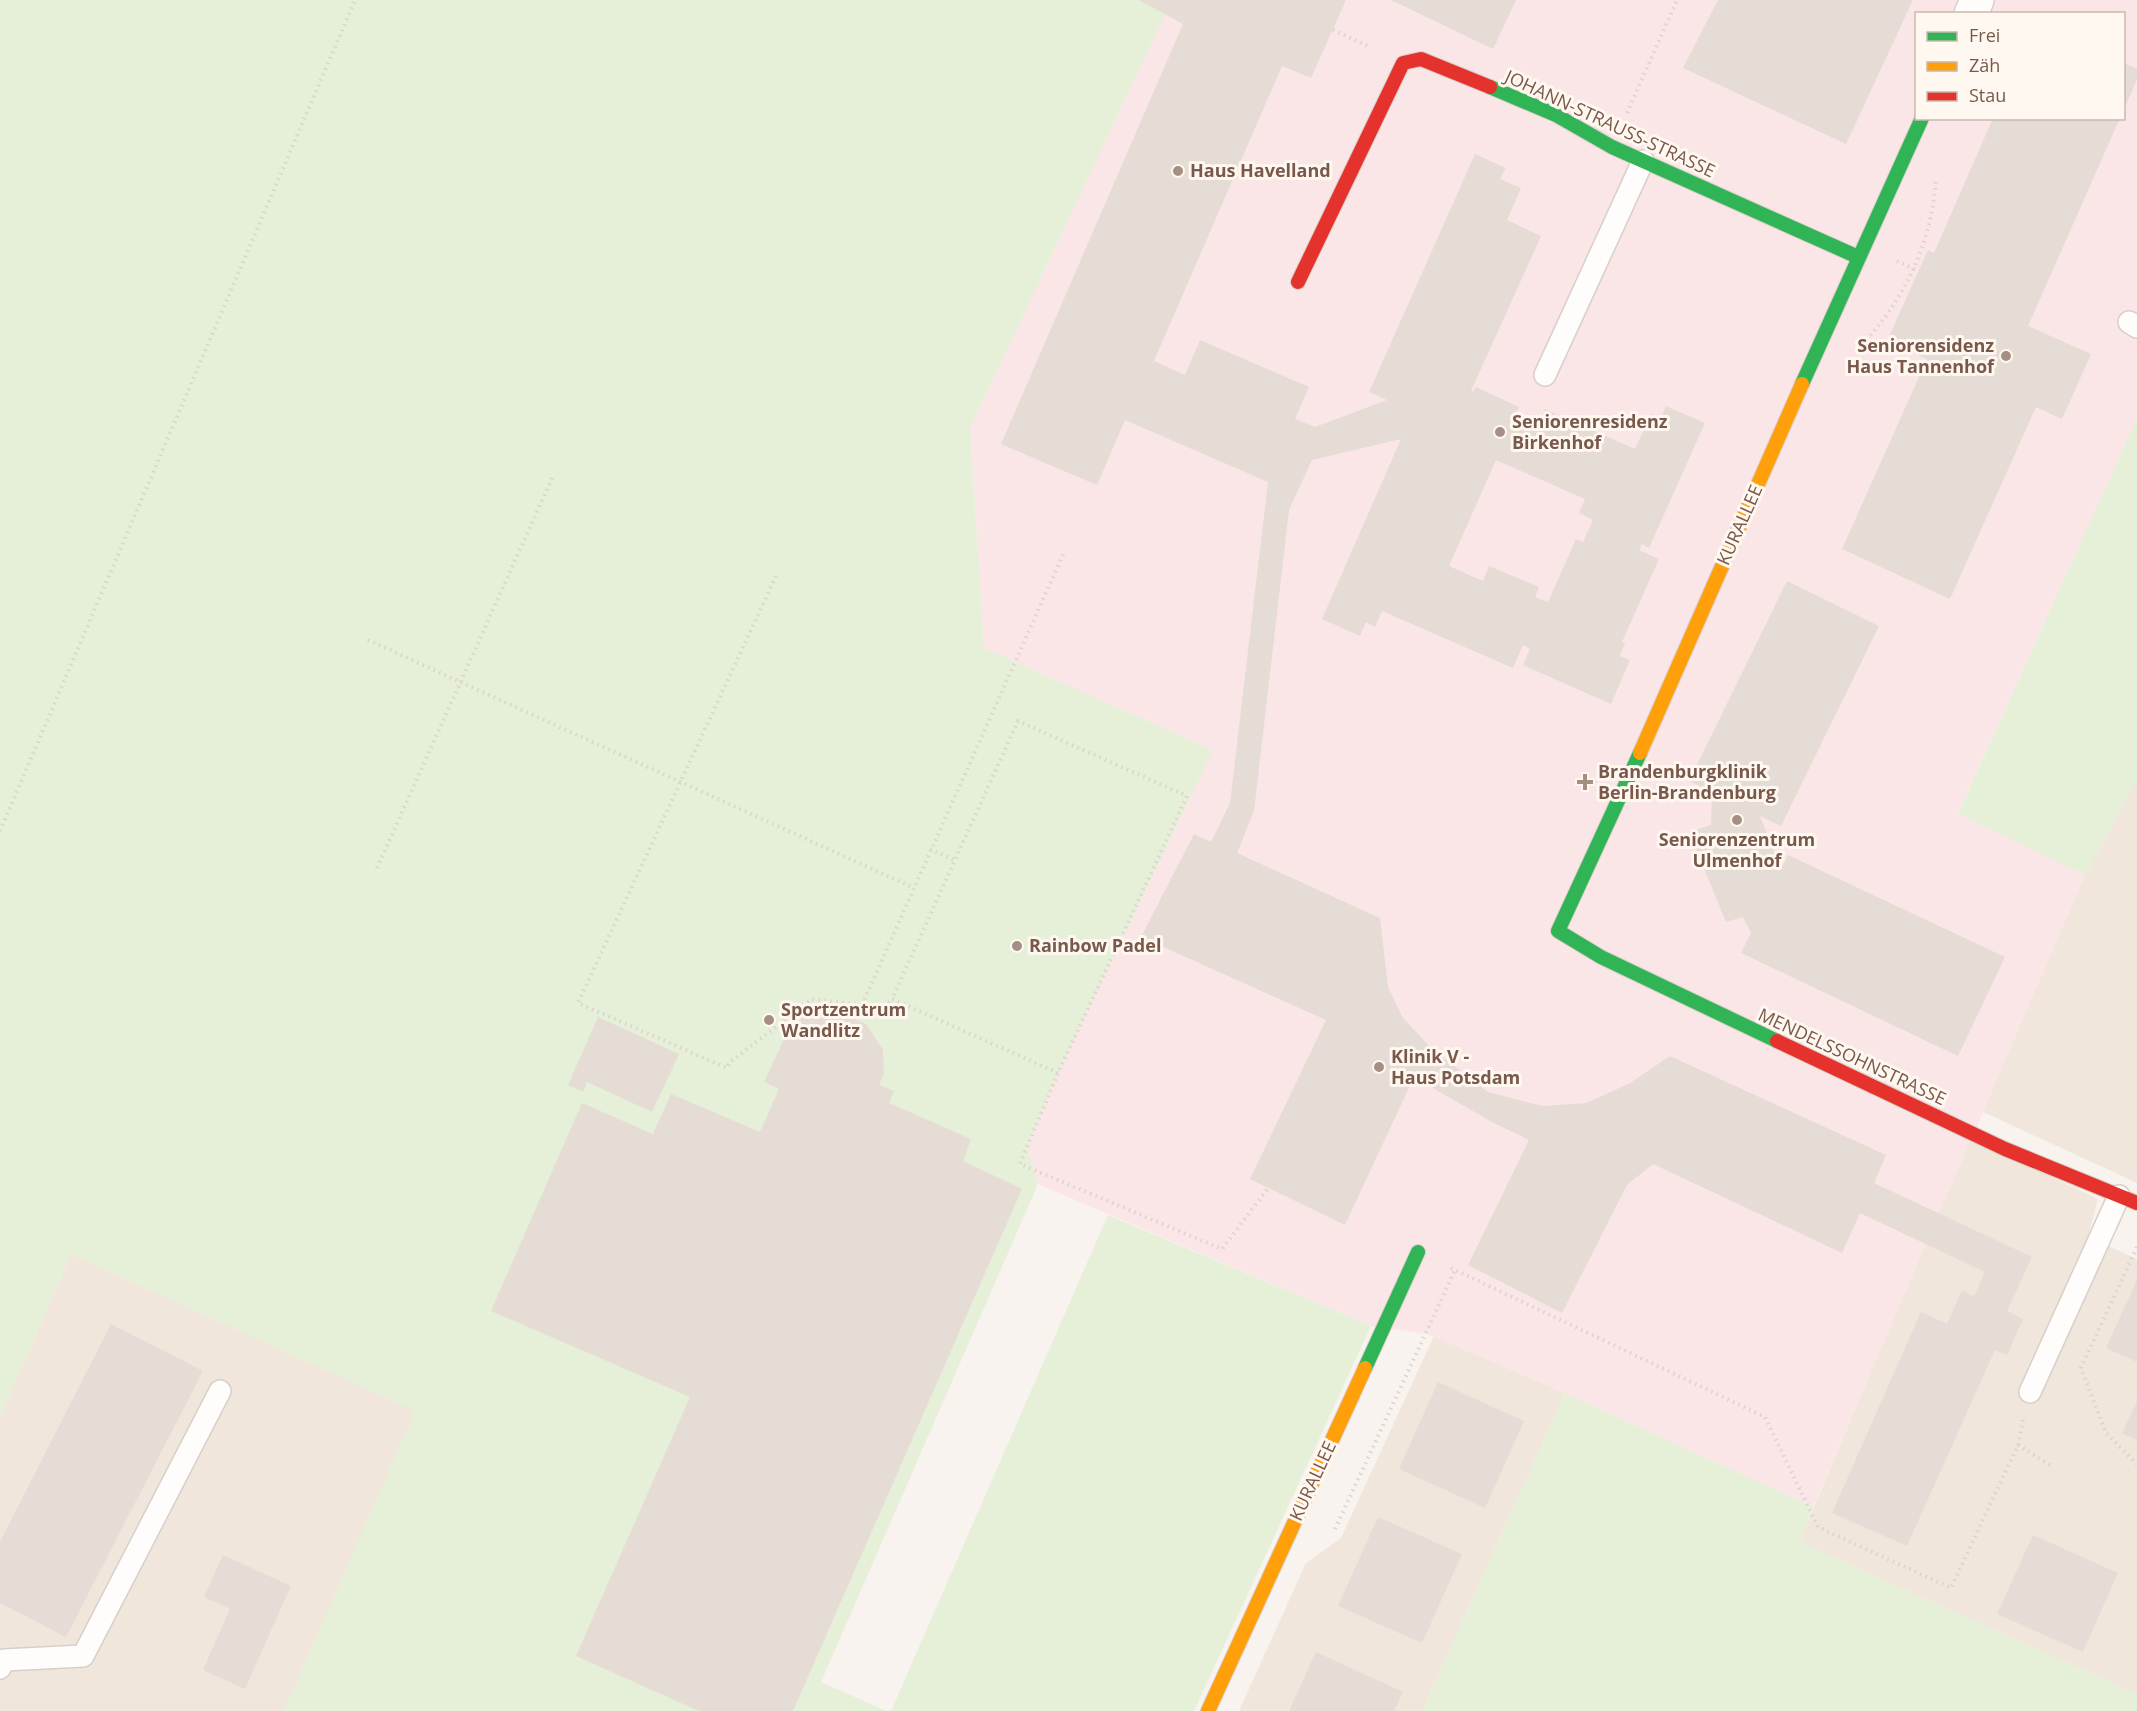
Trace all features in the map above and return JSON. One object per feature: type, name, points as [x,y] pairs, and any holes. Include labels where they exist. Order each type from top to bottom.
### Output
[{"type":"street","name":"JOHANN-STRAUSS-STRASSE","points":[[1298,282],[1403,63],[1421,59],[1556,115],[1612,147],[1858,256]]},
{"type":"street","name":"KURALLEE","points":[[1558,931],[1618,804],[1858,256],[1921,120]]},
{"type":"street","name":"MENDELSSOHNSTRASSE","points":[[1558,931],[1601,957],[1995,1144],[2128,1200]]},
{"type":"street","name":"KURALLEE","points":[[1208,1711],[1418,1252]]},
{"type":"lane","points":[[1545,375],[1643,161]]},
{"type":"lane","points":[[2030,1392],[2128,1200]]},
{"type":"lane","points":[[0,1668],[4,1660],[83,1656],[220,1391]]},
{"type":"path","points":[[0,831],[355,0]]},
{"type":"path","points":[[1612,147],[1677,0]]},
{"type":"path","points":[[1894,260],[1918,271]]},
{"type":"path","points":[[377,868],[553,476]]},
{"type":"path","points":[[862,1005],[1065,550]]},
{"type":"path","points":[[776,576],[578,1003],[727,1068],[729,1063],[812,999],[862,1005],[880,1014],[892,999],[1018,721],[1187,796],[1058,1073],[1020,1164],[1222,1249],[1269,1187]]},
{"type":"path","points":[[368,640],[681,780],[914,888]]},
{"type":"path","points":[[930,849],[954,860]]},
{"type":"path","points":[[892,999],[1058,1073]]},
{"type":"path","points":[[2137,1247],[2081,1368],[2106,1433],[2137,1464]]},
{"type":"path","points":[[1418,1252],[1765,1417],[1818,1527],[1951,1588],[2018,1445],[2030,1392]]},
{"type":"path","points":[[2018,1445],[2050,1464]]},
{"type":"shaded area","name":"Brandenburgklinik Berlin-Brandenburg","points":[[1172,0],[2137,0],[2137,418],[1958,813],[2085,875],[1813,1507],[1565,1393],[1427,1334],[1371,1326],[1038,1184],[1027,1147],[1058,1073],[1213,750],[984,648],[970,428]]},
{"type":"shaded area","points":[[2137,779],[2137,1183],[1981,1111],[2085,875]]},
{"type":"shaded area","points":[[1970,1138],[2098,1199],[2088,1237],[2137,1259],[2137,1694],[1799,1542]]},
{"type":"shaded area","points":[[71,1254],[416,1411],[284,1711],[0,1711],[0,1417]]},
{"type":"shaded area","points":[[1434,1336],[1565,1393],[1422,1711],[1239,1711],[1306,1563],[1341,1538]]},
{"type":"green space","points":[[0,0],[1172,0],[970,428],[984,648],[1213,750],[1058,1073],[1027,1147],[1038,1184],[821,1682],[886,1711],[284,1711],[415,1411],[71,1254],[0,1417]]},
{"type":"green space","points":[[2137,418],[2137,779],[2085,875],[1958,814]]},
{"type":"green space","points":[[1108,1215],[1371,1326],[1194,1711],[891,1711]]},
{"type":"green space","points":[[1565,1393],[1813,1507],[1799,1542],[2137,1694],[2137,1711],[1422,1711]]},
{"type":"building","points":[[1139,0],[1346,0],[1311,78],[1282,66],[1154,361],[1185,375],[1200,340],[1309,387],[1295,419],[1315,427],[1387,400],[1369,392],[1475,154],[1506,168],[1500,179],[1521,188],[1507,220],[1541,236],[1471,391],[1473,392],[1476,387],[1519,407],[1515,415],[1537,425],[1545,409],[1635,449],[1651,414],[1661,418],[1666,406],[1705,423],[1649,548],[1642,544],[1639,550],[1659,559],[1622,642],[1625,643],[1620,656],[1630,660],[1611,704],[1523,665],[1530,649],[1523,645],[1513,668],[1382,611],[1375,627],[1366,622],[1360,636],[1322,619],[1401,439],[1312,460],[1289,510],[1254,811],[1237,853],[1380,918],[1388,987],[1403,1018],[1431,1048],[1488,1092],[1542,1106],[1587,1103],[1630,1083],[1670,1056],[1886,1155],[1874,1183],[2032,1257],[2007,1311],[2023,1319],[2007,1355],[1995,1350],[1907,1546],[1832,1513],[1921,1312],[1947,1324],[1962,1290],[1974,1296],[1985,1272],[1860,1213],[1842,1253],[1653,1164],[1627,1185],[1562,1313],[1468,1265],[1529,1140],[1490,1121],[1414,1077],[1345,1225],[1250,1179],[1326,1020],[1141,937],[1194,834],[1211,842],[1230,803],[1268,482],[1125,420],[1097,485],[1001,444],[1183,24]],"holes":[[[1496,460],[1585,499],[1579,513],[1593,520],[1583,542],[1576,539],[1548,602],[1535,597],[1539,587],[1489,566],[1483,581],[1449,566]]]},
{"type":"building","points":[[1391,0],[1516,0],[1493,49]]},
{"type":"building","points":[[1718,0],[1913,0],[1846,144],[1683,68]]},
{"type":"building","points":[[2125,63],[2137,69],[2137,79],[2125,108]]},
{"type":"building","name":"Seniorensidenz Haus Tannenhof","points":[[1992,120],[2119,120],[2028,326],[2091,354],[2062,419],[2036,407],[1950,599],[1842,549],[1927,359],[1887,341],[1928,250],[1934,253]]},
{"type":"building","name":"Seniorenzentrum Ulmenhof","points":[[1787,581],[1879,626],[1781,826],[1760,816],[1781,869],[1788,855],[2005,957],[1958,1056],[1741,953],[1751,933],[1743,917],[1726,922],[1689,832],[1711,825],[1712,792],[1689,781]]},
{"type":"building","points":[[832,1009],[866,1024],[883,1050],[884,1074],[879,1085],[894,1091],[889,1103],[971,1139],[963,1161],[1022,1189],[793,1711],[699,1711],[576,1656],[690,1397],[491,1311],[582,1103],[653,1134],[671,1094],[760,1132],[779,1089],[764,1082],[783,1041],[802,1017]]},
{"type":"building","points":[[598,1017],[679,1054],[652,1112],[587,1082],[583,1092],[568,1085]]},
{"type":"building","points":[[2137,1280],[2137,1362],[2106,1348]]},
{"type":"building","points":[[111,1324],[203,1371],[66,1637],[0,1603],[0,1542]]},
{"type":"building","points":[[1438,1382],[1524,1421],[1485,1508],[1399,1469]]},
{"type":"building","points":[[2137,1401],[2137,1440],[2122,1433]]},
{"type":"building","points":[[1378,1517],[1462,1554],[1422,1643],[1338,1606]]},
{"type":"building","points":[[2033,1535],[2118,1573],[2083,1652],[1997,1614]]},
{"type":"building","points":[[223,1555],[291,1586],[245,1689],[203,1670],[230,1609],[204,1597]]},
{"type":"building","points":[[1316,1652],[1403,1692],[1394,1711],[1289,1711]]},
{"type":"traffic: fast","points":[[1490,87],[1556,115],[1612,147],[1858,257]]},
{"type":"traffic: fast","points":[[1802,384],[1921,120]]},
{"type":"traffic: fast","points":[[1640,753],[1558,931],[1601,957],[1777,1041]]},
{"type":"traffic: fast","points":[[1365,1368],[1418,1252]]},
{"type":"traffic: slow","points":[[1640,753],[1802,384]]},
{"type":"traffic: slow","points":[[1208,1711],[1365,1368]]},
{"type":"traffic: jam","points":[[1298,282],[1403,63],[1421,59],[1490,87]]},
{"type":"traffic: jam","points":[[1777,1041],[2005,1149],[2137,1203]]},
{"type":"place","name":"Haus Havelland","points":[[1178,171]]},
{"type":"place","name":"Seniorensidenz Haus Tannenhof","points":[[2006,356]]},
{"type":"place","name":"Seniorenresidenz Birkenhof","points":[[1500,432]]},
{"type":"place","name":"Brandenburgklinik Berlin-Brandenburg","points":[[1585,782]]},
{"type":"place","name":"Seniorenzentrum Ulmenhof","points":[[1737,820]]},
{"type":"place","name":"Rainbow Padel","points":[[1017,946]]},
{"type":"place","name":"Sportzentrum Wandlitz","points":[[769,1020]]},
{"type":"place","name":"Klinik V - Haus Potsdam","points":[[1379,1067]]}]
